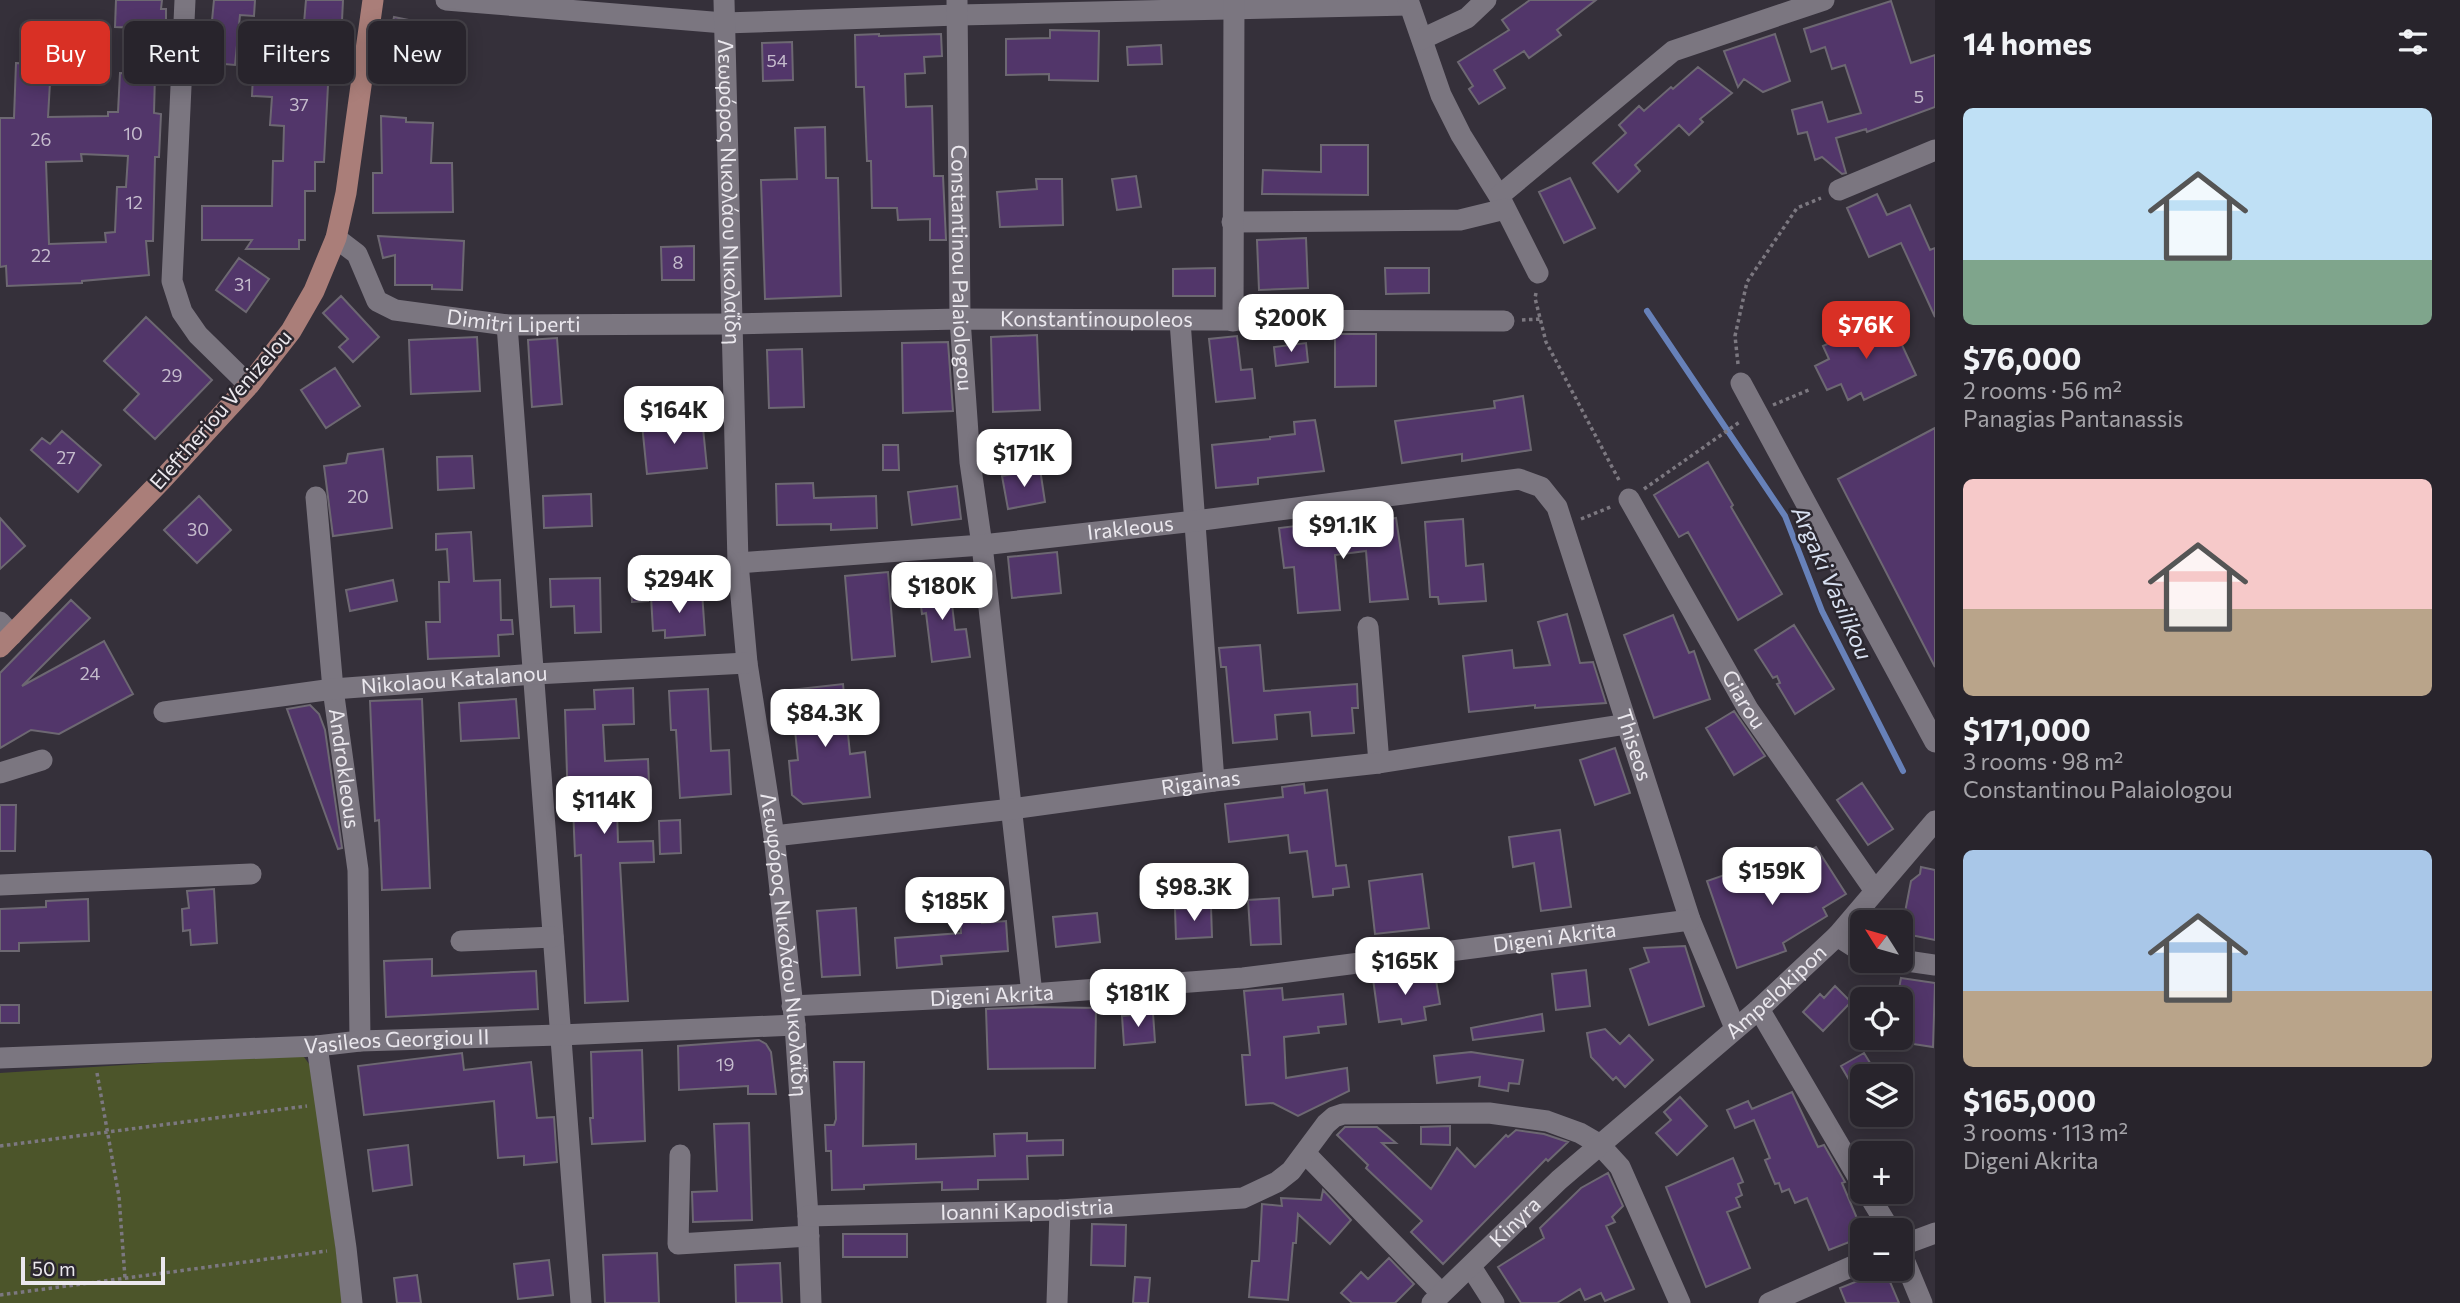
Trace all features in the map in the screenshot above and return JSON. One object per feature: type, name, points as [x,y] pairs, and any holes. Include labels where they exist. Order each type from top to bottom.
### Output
[{"type":"main road","name":"Eleftheriou Venizelou","points":[[4,635],[162,480],[249,385],[290,331],[314,291],[336,238],[346,193],[373,0]]},
{"type":"street","points":[[185,0],[172,281],[182,312],[198,335],[249,385]]},
{"type":"street","points":[[446,0],[724,23],[957,7],[1409,2],[1441,95],[1538,273]]},
{"type":"street","name":"Λεωφόρος Νικολάου Νικολαΐδη","points":[[724,0],[738,563],[747,663],[774,836],[793,1016],[809,1226],[811,1303]]},
{"type":"street","points":[[1422,39],[1467,18],[1486,0]]},
{"type":"street","points":[[1232,222],[1461,220],[1502,203],[1673,51],[1824,0]]},
{"type":"street","points":[[1233,321],[1234,4]]},
{"type":"street","name":"Constantinou Palaiologou","points":[[957,7],[960,319],[970,462],[982,545],[1032,994]]},
{"type":"street","points":[[1839,190],[1935,150]]},
{"type":"street","name":"Dimitri Liperti","points":[[336,238],[357,254],[377,301],[395,310],[507,325],[731,324]]},
{"type":"street","name":"Konstantinoupoleos","points":[[731,324],[960,319],[1504,321]]},
{"type":"street","points":[[1180,321],[1214,781]]},
{"type":"street","points":[[507,325],[581,1303]]},
{"type":"street","points":[[1741,383],[1935,742]]},
{"type":"street","name":"Irakleous","points":[[738,563],[982,545],[1195,521],[1519,479]]},
{"type":"street","name":"Thiseos","points":[[1519,479],[1541,487],[1557,507],[1690,920],[1735,1028]]},
{"type":"street","name":"Androkleous","points":[[316,496],[332,689],[358,870],[360,1041]]},
{"type":"street","name":"Giarou","points":[[1629,499],[1748,709],[1875,891]]},
{"type":"street","points":[[1368,627],[1379,763]]},
{"type":"street","name":"Nikolaou Katalanou","points":[[164,712],[332,689],[535,674],[747,663]]},
{"type":"street","name":"Rigainas","points":[[774,836],[1379,763],[1627,724]]},
{"type":"street","points":[[0,773],[41,760]]},
{"type":"street","name":"Ampelokipon","points":[[1599,1144],[1759,1009],[1837,936],[1935,821]]},
{"type":"street","points":[[0,885],[251,874]]},
{"type":"street","name":"Digeni Akrita","points":[[793,1016],[1243,978],[1690,920]]},
{"type":"street","points":[[1837,936],[1850,944]]},
{"type":"street","points":[[461,941],[553,937]]},
{"type":"street","points":[[1913,962],[1935,965]]},
{"type":"street","points":[[1759,1009],[1850,1164]]},
{"type":"street","name":"Vasileos Georgiou II","points":[[0,1058],[360,1041],[559,1035],[793,1016]]},
{"type":"street","points":[[317,1045],[352,1303]]},
{"type":"street","points":[[1437,1298],[1305,1153],[1334,1117],[1357,1112],[1489,1113],[1536,1119],[1562,1126],[1599,1144],[1620,1167],[1680,1303]]},
{"type":"street","name":"Kinyra","points":[[1437,1298],[1599,1144]]},
{"type":"street","name":"Ioanni Kapodistria","points":[[680,1155],[678,1244],[809,1226],[1244,1198],[1278,1182],[1305,1153]]},
{"type":"street","points":[[1057,1303],[1060,1210]]},
{"type":"street","points":[[1913,1242],[1935,1233]]},
{"type":"street","points":[[1471,1267],[1494,1303]]},
{"type":"street","points":[[1769,1303],[1850,1267]]},
{"type":"street","points":[[1913,1280],[1922,1303]]},
{"type":"path","points":[[1741,383],[1735,336],[1748,282],[1797,208],[1839,190]]},
{"type":"path","points":[[1538,273],[1535,298],[1546,342],[1629,499]]},
{"type":"path","points":[[1562,524],[1593,516],[1629,499],[1755,412],[1811,389]]},
{"type":"path","points":[[94,1055],[119,1197],[125,1278]]},
{"type":"path","points":[[0,1146],[326,1105]]},
{"type":"path","points":[[0,1296],[346,1248]]},
{"type":"green space","points":[[293,1054],[304,1057],[312,1068],[343,1303],[0,1303],[0,1073]]},
{"type":"building","points":[[116,0],[162,0],[161,9],[166,9],[166,21],[124,21],[124,27],[115,27]]},
{"type":"building","points":[[214,0],[255,0],[254,16],[240,15],[238,21],[235,65],[224,64],[224,21],[212,21]]},
{"type":"building","points":[[306,0],[343,0],[342,21],[304,21]]},
{"type":"building","points":[[1530,0],[1596,0],[1557,30],[1561,35],[1529,58],[1524,51],[1494,70],[1505,88],[1479,104],[1469,89],[1473,86],[1458,62],[1509,30],[1502,20]]},
{"type":"building","points":[[1891,1],[1911,63],[1935,55],[1935,107],[1867,132],[1866,129],[1836,138],[1846,173],[1842,174],[1822,157],[1815,160],[1807,132],[1798,134],[1792,110],[1822,102],[1828,122],[1861,113],[1845,65],[1832,69],[1825,47],[1811,52],[1804,29]]},
{"type":"building","points":[[394,17],[414,21],[393,21]]},
{"type":"building","points":[[1050,30],[1099,31],[1098,81],[1049,80],[1049,74],[1006,75],[1006,39],[1050,38]]},
{"type":"building","points":[[941,34],[942,56],[924,57],[925,73],[905,74],[906,107],[932,106],[934,176],[943,176],[946,240],[930,240],[930,219],[898,220],[897,208],[872,208],[871,161],[867,161],[864,87],[856,87],[855,35]]},
{"type":"building","points":[[1775,34],[1790,81],[1763,92],[1744,79],[1738,87],[1724,51]]},
{"type":"building","points":[[792,42],[793,80],[763,81],[762,43]]},
{"type":"building","points":[[1161,45],[1162,64],[1128,65],[1127,47]]},
{"type":"building","points":[[16,63],[21,63],[21,84],[50,84],[48,117],[108,116],[108,112],[118,112],[120,73],[124,73],[124,84],[155,84],[154,113],[161,114],[159,157],[155,157],[153,241],[146,241],[149,275],[82,283],[7,286],[6,266],[0,267],[0,118],[14,118]],"holes":[[[81,154],[128,156],[126,187],[117,187],[115,232],[105,233],[106,242],[49,244],[46,162],[82,161]]]},
{"type":"building","points":[[1698,67],[1732,93],[1700,119],[1703,122],[1689,135],[1679,125],[1635,165],[1640,171],[1618,192],[1593,163],[1626,133],[1619,125],[1639,106],[1644,111]]},
{"type":"building","points":[[253,84],[328,84],[324,162],[315,162],[315,191],[305,191],[305,240],[299,240],[299,249],[246,249],[252,240],[202,240],[202,206],[272,206],[273,161],[283,161],[284,126],[270,125],[272,97],[252,96]]},
{"type":"building","points":[[381,116],[406,118],[406,122],[433,123],[431,163],[452,163],[453,212],[373,213],[373,173],[382,173]]},
{"type":"building","points":[[825,127],[826,178],[838,178],[841,296],[765,299],[761,180],[797,179],[795,128]]},
{"type":"building","points":[[1321,145],[1368,145],[1368,195],[1262,194],[1263,170],[1321,172]]},
{"type":"building","points":[[1136,176],[1141,207],[1117,210],[1112,179]]},
{"type":"building","points":[[1570,178],[1595,228],[1564,243],[1539,192]]},
{"type":"building","points":[[1036,179],[1062,179],[1063,225],[1000,227],[997,192],[1037,189]]},
{"type":"building","points":[[1877,194],[1887,215],[1910,205],[1930,250],[1935,248],[1935,317],[1901,243],[1869,257],[1847,208]]},
{"type":"building","points":[[378,236],[464,241],[462,290],[432,289],[432,285],[395,285],[395,255],[383,258]]},
{"type":"building","points":[[1306,238],[1308,288],[1259,290],[1257,240]]},
{"type":"building","points":[[694,246],[694,280],[662,280],[661,247]]},
{"type":"building","points":[[239,258],[269,279],[246,312],[216,290]]},
{"type":"building","points":[[1215,268],[1215,296],[1173,296],[1173,269]]},
{"type":"building","points":[[1385,268],[1429,268],[1429,293],[1386,294]]},
{"type":"building","points":[[341,296],[379,337],[353,362],[339,347],[348,339],[323,313]]},
{"type":"building","points":[[1888,315],[1916,375],[1864,400],[1861,393],[1848,400],[1841,384],[1827,390],[1815,366],[1829,359],[1823,346]]},
{"type":"building","points":[[146,317],[212,380],[155,439],[124,410],[139,394],[104,361]]},
{"type":"building","points":[[1335,334],[1376,334],[1376,386],[1335,387]]},
{"type":"building","points":[[1037,335],[1040,410],[993,412],[991,337]]},
{"type":"building","points":[[1237,336],[1241,370],[1252,369],[1255,398],[1216,402],[1209,339]]},
{"type":"building","points":[[477,337],[480,391],[411,394],[409,340]]},
{"type":"building","points":[[557,338],[562,404],[532,407],[528,340]]},
{"type":"building","points":[[948,342],[953,411],[903,413],[902,343]]},
{"type":"building","points":[[1306,343],[1308,362],[1276,366],[1274,347]]},
{"type":"building","points":[[802,349],[804,407],[769,408],[767,350]]},
{"type":"building","points":[[335,368],[360,406],[326,428],[301,390]]},
{"type":"building","points":[[1523,396],[1531,450],[1462,461],[1462,454],[1402,463],[1395,421],[1495,408],[1494,401]]},
{"type":"building","points":[[702,418],[707,468],[647,474],[642,424]]},
{"type":"building","points":[[1315,420],[1324,471],[1258,478],[1258,484],[1216,488],[1212,445],[1295,434],[1294,422]]},
{"type":"building","points":[[1935,428],[1935,667],[1838,479]]},
{"type":"building","points":[[62,431],[101,465],[78,492],[31,450],[42,438],[50,444]]},
{"type":"building","points":[[883,445],[898,445],[899,470],[883,470]]},
{"type":"building","points":[[383,449],[392,528],[333,536],[324,466],[346,463],[348,454]]},
{"type":"building","points":[[472,456],[474,488],[438,490],[437,457]]},
{"type":"building","points":[[1708,462],[1782,594],[1738,620],[1688,532],[1679,537],[1654,495]]},
{"type":"building","points":[[1040,469],[1045,502],[1008,509],[1002,476]]},
{"type":"building","points":[[813,483],[814,498],[876,496],[877,528],[831,530],[831,524],[777,525],[776,484]]},
{"type":"building","points":[[957,486],[961,519],[912,525],[908,492]]},
{"type":"building","points":[[591,494],[592,526],[544,528],[543,496]]},
{"type":"building","points":[[199,496],[231,530],[197,563],[164,530]]},
{"type":"building","points":[[0,518],[25,546],[0,569]]},
{"type":"building","points":[[1396,518],[1408,599],[1370,602],[1366,551],[1335,555],[1340,610],[1298,613],[1294,567],[1284,568],[1279,528],[1328,522],[1329,528]]},
{"type":"building","points":[[1463,519],[1466,566],[1483,564],[1486,601],[1439,604],[1438,597],[1430,597],[1425,522]]},
{"type":"building","points":[[471,532],[474,581],[500,580],[501,620],[512,620],[513,634],[498,635],[499,656],[428,659],[426,622],[440,622],[439,582],[449,582],[447,549],[436,550],[436,534]]},
{"type":"building","points":[[1057,552],[1061,593],[1012,598],[1008,557]]},
{"type":"building","points":[[888,572],[895,656],[852,660],[845,576]]},
{"type":"building","points":[[600,578],[601,632],[575,633],[574,606],[551,607],[550,579]]},
{"type":"building","points":[[647,579],[648,601],[632,602],[631,580]]},
{"type":"building","points":[[949,579],[955,630],[966,629],[970,657],[932,662],[926,613],[922,614],[918,583]]},
{"type":"building","points":[[393,580],[397,601],[350,611],[346,590]]},
{"type":"building","points":[[702,592],[705,635],[665,638],[665,630],[653,631],[651,596]]},
{"type":"building","points":[[71,600],[90,618],[22,686],[104,641],[133,694],[59,734],[31,730],[0,748],[0,673]]},
{"type":"building","points":[[1567,614],[1580,663],[1593,662],[1606,703],[1535,708],[1535,705],[1469,712],[1463,656],[1512,650],[1514,668],[1550,665],[1538,622]]},
{"type":"building","points":[[1673,615],[1689,653],[1694,651],[1710,699],[1654,718],[1624,635]]},
{"type":"building","points":[[1794,625],[1834,689],[1795,714],[1777,684],[1780,683],[1777,676],[1773,678],[1755,650]]},
{"type":"building","points":[[1260,645],[1264,691],[1357,684],[1358,708],[1352,708],[1354,733],[1312,736],[1310,712],[1275,715],[1277,739],[1233,743],[1226,667],[1221,667],[1219,648]]},
{"type":"building","points":[[843,684],[850,754],[865,752],[870,797],[803,804],[792,795],[789,761],[798,760],[791,690]]},
{"type":"building","points":[[633,688],[634,724],[603,725],[605,761],[648,759],[650,809],[617,811],[618,842],[653,841],[654,862],[620,863],[628,1001],[585,1003],[581,855],[575,856],[573,806],[568,806],[565,710],[595,709],[594,690]]},
{"type":"building","points":[[708,689],[711,751],[729,750],[731,794],[680,798],[676,730],[671,730],[669,691]]},
{"type":"building","points":[[422,699],[430,888],[382,890],[379,820],[375,821],[370,701]]},
{"type":"building","points":[[516,699],[519,738],[461,741],[459,703]]},
{"type":"building","points":[[310,705],[319,714],[325,730],[342,848],[338,849],[287,709]]},
{"type":"building","points":[[1734,711],[1765,756],[1734,775],[1706,728]]},
{"type":"building","points":[[1615,748],[1630,793],[1595,805],[1580,760]]},
{"type":"building","points":[[1862,783],[1893,829],[1868,845],[1837,800]]},
{"type":"building","points":[[1304,784],[1305,793],[1327,790],[1336,866],[1346,865],[1349,887],[1333,889],[1333,895],[1313,897],[1307,851],[1290,853],[1288,835],[1229,842],[1225,804],[1283,797],[1282,787]]},
{"type":"building","points":[[0,805],[16,805],[15,851],[0,851]]},
{"type":"building","points":[[680,820],[681,853],[660,854],[659,821]]},
{"type":"building","points":[[1560,830],[1571,907],[1541,911],[1534,863],[1513,867],[1509,837]]},
{"type":"building","points":[[1816,847],[1846,894],[1823,908],[1827,916],[1783,943],[1786,951],[1737,968],[1707,881],[1756,864],[1765,892],[1803,868],[1800,856]]},
{"type":"building","points":[[1921,867],[1935,870],[1935,940],[1913,935],[1913,910],[1905,910],[1911,881],[1920,874]]},
{"type":"building","points":[[1422,874],[1429,928],[1375,934],[1369,881]]},
{"type":"building","points":[[214,889],[217,943],[191,945],[190,930],[183,931],[182,909],[189,908],[187,891]]},
{"type":"building","points":[[980,890],[982,923],[1006,921],[1008,951],[941,956],[942,964],[897,968],[895,938],[961,933],[958,891]]},
{"type":"building","points":[[1279,898],[1281,944],[1251,945],[1248,900]]},
{"type":"building","points":[[88,899],[89,941],[19,943],[19,951],[0,951],[0,909],[46,907],[46,901]]},
{"type":"building","points":[[1211,907],[1212,937],[1176,939],[1175,909]]},
{"type":"building","points":[[856,908],[860,975],[822,977],[817,911]]},
{"type":"building","points":[[1097,913],[1100,942],[1056,947],[1053,917]]},
{"type":"building","points":[[1685,946],[1704,1006],[1649,1025],[1630,969],[1649,962],[1644,948]]},
{"type":"building","points":[[432,959],[432,976],[536,971],[538,1009],[386,1017],[384,961]]},
{"type":"building","points":[[1428,970],[1429,981],[1436,980],[1440,1004],[1424,1007],[1426,1020],[1402,1024],[1401,1019],[1379,1022],[1373,979]]},
{"type":"building","points":[[1586,970],[1590,1006],[1556,1010],[1552,974]]},
{"type":"building","points":[[1901,978],[1935,983],[1933,1047],[1913,1044],[1913,987],[1899,987]]},
{"type":"building","points":[[1835,986],[1850,1003],[1823,1031],[1803,1012],[1820,994],[1824,998]]},
{"type":"building","points":[[1282,988],[1283,1000],[1343,994],[1346,1024],[1318,1027],[1319,1033],[1284,1037],[1286,1078],[1347,1068],[1349,1091],[1298,1116],[1273,1103],[1246,1105],[1242,1055],[1250,1055],[1244,991]]},
{"type":"building","points":[[0,1005],[19,1005],[19,1023],[0,1023]]},
{"type":"building","points":[[1096,1008],[1095,1068],[988,1069],[986,1009]]},
{"type":"building","points":[[1153,1013],[1155,1042],[1124,1045],[1122,1016]]},
{"type":"building","points":[[1542,1014],[1544,1031],[1473,1040],[1471,1028]]},
{"type":"building","points":[[1605,1029],[1620,1044],[1629,1035],[1653,1060],[1625,1087],[1616,1077],[1613,1080],[1591,1057],[1587,1033]]},
{"type":"building","points":[[759,1040],[766,1044],[771,1052],[776,1094],[748,1094],[748,1086],[679,1090],[678,1046]]},
{"type":"building","points":[[642,1050],[645,1141],[592,1144],[591,1052]]},
{"type":"building","points":[[1471,1052],[1523,1060],[1519,1084],[1509,1083],[1508,1091],[1479,1086],[1480,1077],[1437,1083],[1434,1056]]},
{"type":"building","points":[[462,1053],[464,1070],[531,1062],[537,1118],[554,1117],[557,1162],[524,1165],[524,1156],[498,1158],[494,1101],[364,1115],[358,1066]]},
{"type":"building","points":[[1864,1053],[1871,1064],[1850,1064],[1850,1081],[1841,1066]]},
{"type":"building","points":[[834,1062],[864,1062],[863,1146],[916,1144],[916,1159],[995,1156],[994,1134],[1027,1133],[1027,1141],[1063,1140],[1063,1155],[1027,1156],[1028,1179],[978,1180],[978,1189],[942,1190],[942,1182],[864,1185],[864,1189],[832,1190],[831,1151],[826,1151],[825,1125],[834,1125],[836,1119]]},
{"type":"building","points":[[1792,1092],[1818,1147],[1824,1145],[1845,1182],[1842,1183],[1857,1218],[1850,1218],[1850,1242],[1829,1250],[1807,1198],[1795,1203],[1789,1189],[1782,1192],[1779,1183],[1775,1184],[1765,1160],[1770,1158],[1754,1120],[1735,1128],[1727,1110],[1748,1101],[1752,1109]]},
{"type":"building","points":[[1680,1097],[1707,1126],[1677,1155],[1656,1133],[1671,1120],[1664,1112]]},
{"type":"building","points":[[749,1123],[752,1220],[693,1222],[692,1192],[717,1191],[714,1124]]},
{"type":"building","points":[[1450,1126],[1450,1145],[1421,1144],[1421,1127]]},
{"type":"building","points":[[1345,1127],[1377,1127],[1396,1143],[1382,1143],[1431,1189],[1457,1148],[1475,1167],[1506,1135],[1508,1137],[1516,1130],[1544,1134],[1568,1142],[1548,1161],[1546,1159],[1443,1264],[1411,1232],[1422,1221],[1366,1168],[1368,1165],[1337,1135]]},
{"type":"building","points":[[408,1145],[412,1185],[373,1191],[368,1150]]},
{"type":"building","points":[[1733,1158],[1743,1182],[1738,1184],[1742,1195],[1736,1198],[1740,1207],[1727,1212],[1750,1268],[1706,1287],[1666,1187]]},
{"type":"building","points":[[1608,1173],[1623,1206],[1612,1217],[1615,1222],[1606,1226],[1634,1289],[1605,1301],[1601,1293],[1585,1300],[1580,1289],[1557,1303],[1521,1303],[1498,1267],[1544,1238],[1540,1228],[1581,1188]]},
{"type":"building","points":[[1323,1190],[1351,1220],[1330,1244],[1298,1214],[1288,1300],[1249,1297],[1252,1261],[1259,1261],[1262,1204],[1282,1206],[1281,1198],[1321,1200]]},
{"type":"building","points":[[1092,1224],[1126,1225],[1125,1266],[1091,1265]]},
{"type":"building","points":[[843,1234],[907,1234],[907,1257],[843,1257]]},
{"type":"building","points":[[657,1253],[659,1303],[605,1303],[603,1255]]},
{"type":"building","points":[[1389,1258],[1414,1284],[1395,1303],[1352,1303],[1341,1293],[1361,1272],[1368,1279]]},
{"type":"building","points":[[549,1260],[553,1295],[518,1299],[514,1264]]},
{"type":"building","points":[[780,1263],[782,1303],[736,1303],[735,1265]]},
{"type":"building","points":[[417,1275],[421,1303],[397,1303],[394,1278]]},
{"type":"building","points":[[1135,1277],[1150,1278],[1148,1303],[1133,1303]]},
{"type":"building","points":[[1858,1281],[1890,1281],[1899,1303],[1846,1303],[1840,1288]]},
{"type":"waterway","name":"Argaki Vasilikou","points":[[1647,311],[1785,516],[1822,611],[1903,771]]}]
